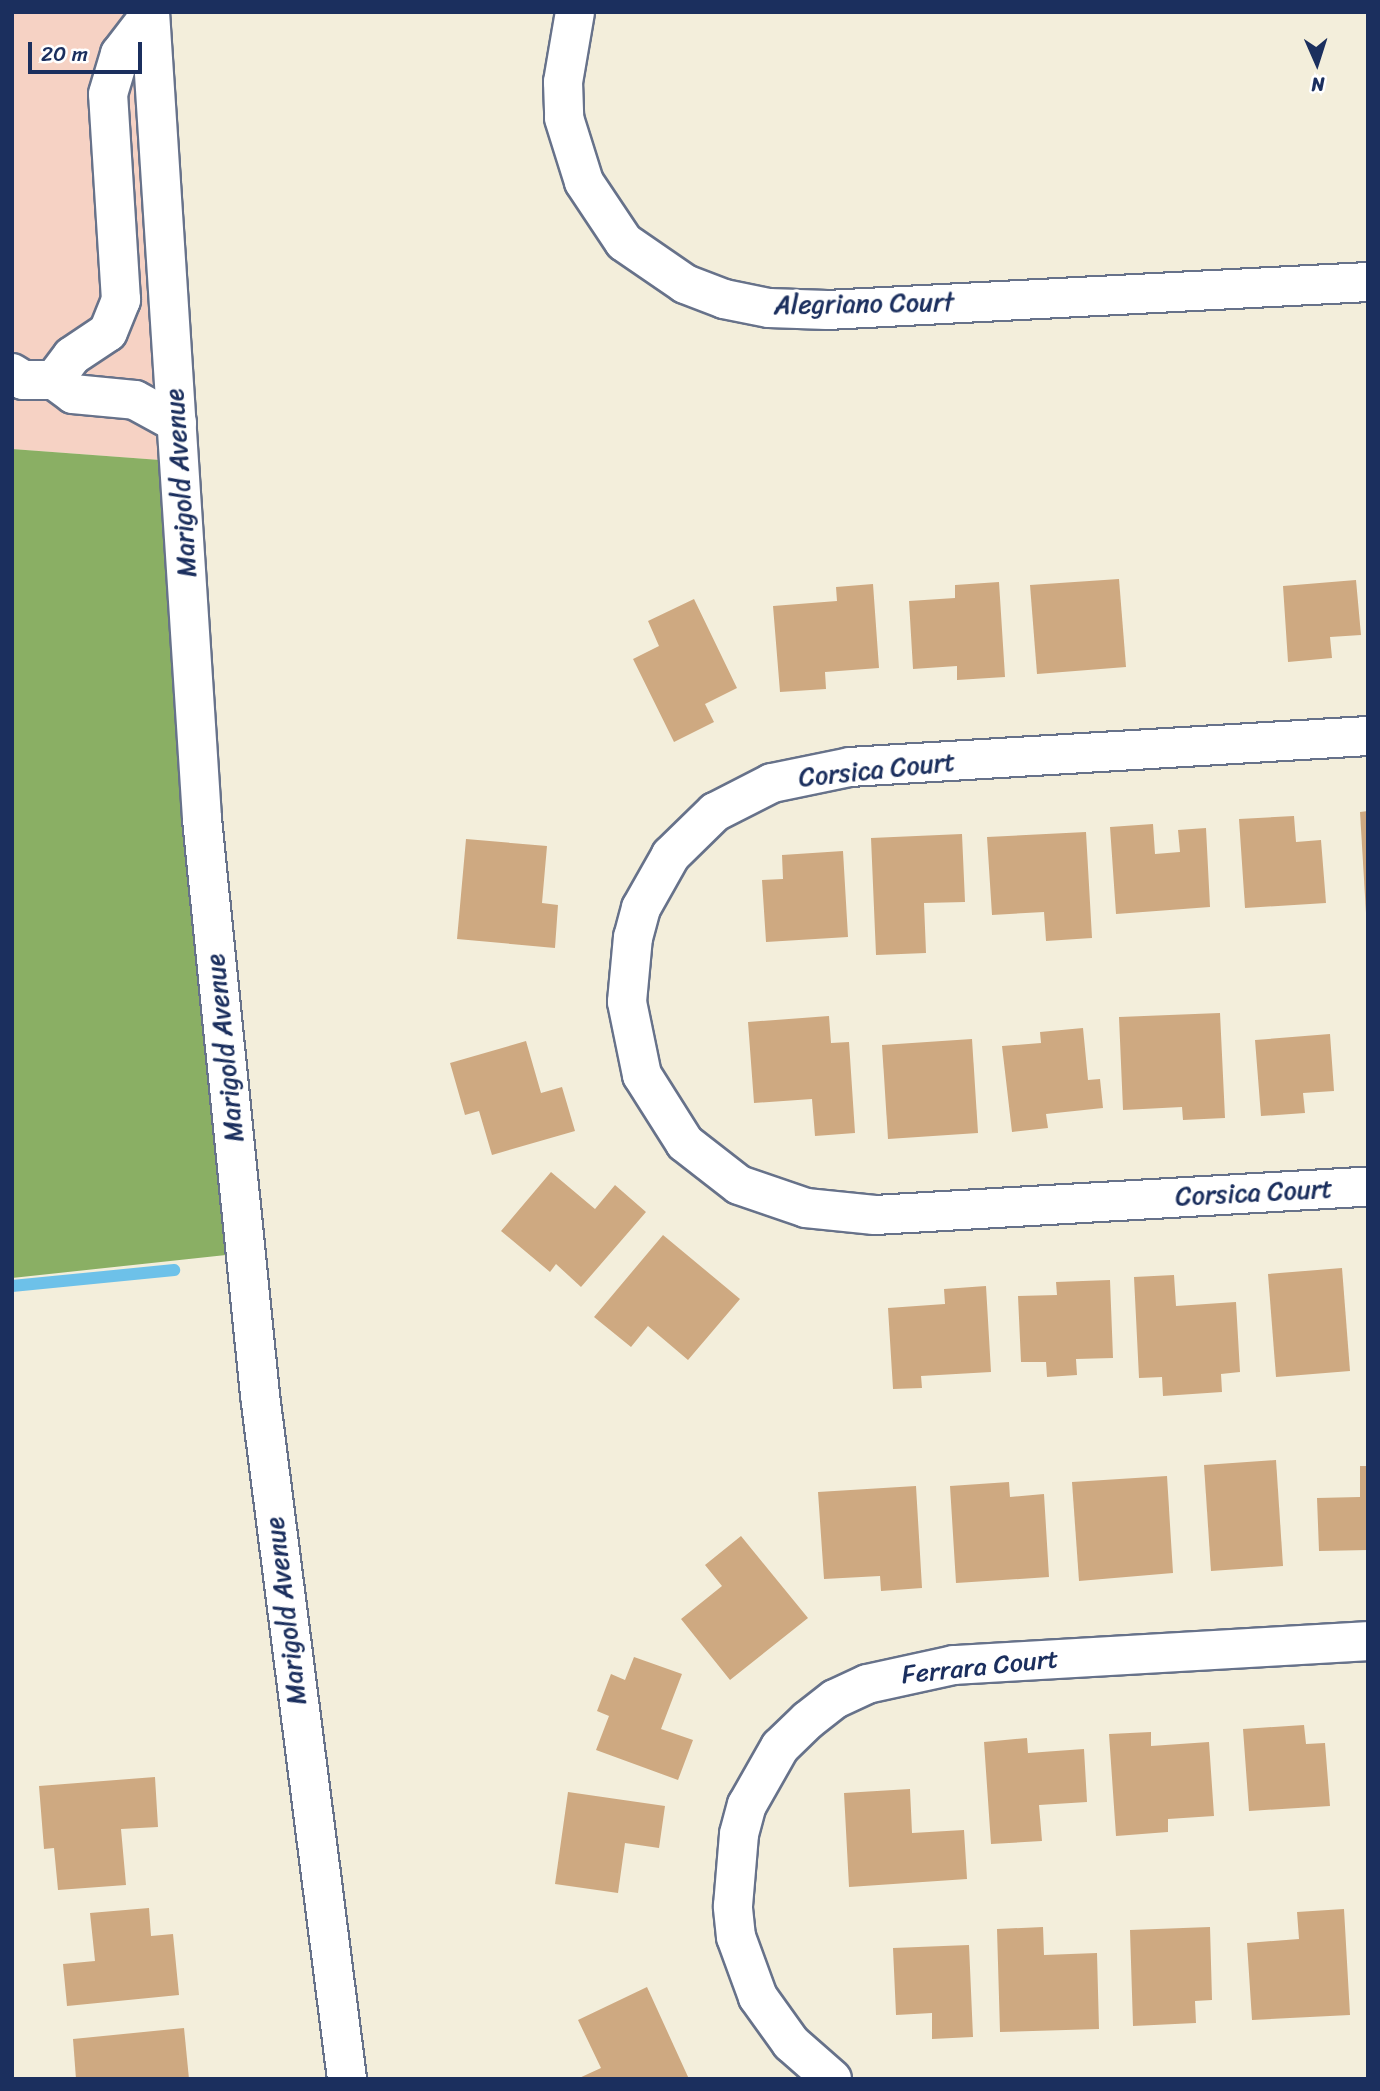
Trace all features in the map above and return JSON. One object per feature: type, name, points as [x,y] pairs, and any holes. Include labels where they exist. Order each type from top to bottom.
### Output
[{"type":"street","name":"Alegriano Court","points":[[575,12],[562,82],[564,118],[584,182],[624,242],[685,284],[724,299],[769,308],[827,310],[1368,282]]},
{"type":"street","points":[[54,380],[72,356],[108,332],[121,300],[108,94],[120,54],[150,14]]},
{"type":"street","name":"Marigold Avenue","points":[[150,14],[202,819],[260,1395],[347,2079]]},
{"type":"street","points":[[12,373],[23,380],[54,380],[73,394],[135,400],[177,423]]},
{"type":"street","name":"Corsica Court","points":[[1368,736],[850,767],[772,783],[715,812],[671,855],[641,908],[633,937],[627,1002],[642,1076],[685,1143],[739,1185],[806,1208],[875,1215],[1368,1187]]},
{"type":"street","name":"Ferrara Court","points":[[832,2079],[791,2043],[758,1997],[736,1937],[733,1906],[738,1834],[747,1805],[780,1747],[808,1720],[835,1699],[867,1684],[954,1665],[1368,1641]]},
{"type":"shaded area","points":[[12,12],[131,12],[160,460],[12,449]]},
{"type":"green space","points":[[12,449],[160,460],[182,820],[226,1255],[12,1278]]},
{"type":"building","points":[[1119,579],[1126,667],[1037,674],[1030,585]]},
{"type":"building","points":[[1356,580],[1361,635],[1330,637],[1332,658],[1288,662],[1283,586]]},
{"type":"building","points":[[999,582],[1005,677],[957,680],[957,666],[913,669],[909,601],[955,598],[955,585]]},
{"type":"building","points":[[873,584],[879,668],[825,672],[826,689],[780,692],[773,606],[837,601],[836,587]]},
{"type":"building","points":[[694,599],[737,688],[705,704],[714,722],[674,742],[633,659],[659,646],[648,621]]},
{"type":"building","points":[[1368,811],[1368,913],[1366,913],[1360,812]]},
{"type":"building","points":[[1294,816],[1296,842],[1321,840],[1326,903],[1245,908],[1239,819]]},
{"type":"building","points":[[1153,824],[1155,854],[1180,852],[1178,830],[1206,828],[1210,907],[1116,914],[1110,827]]},
{"type":"building","points":[[1086,832],[1092,938],[1046,941],[1044,912],[992,915],[987,837]]},
{"type":"building","points":[[962,834],[965,902],[924,903],[926,953],[876,955],[871,838]]},
{"type":"building","points":[[466,839],[547,846],[542,903],[558,905],[555,948],[457,939]]},
{"type":"building","points":[[843,851],[848,937],[766,942],[762,880],[783,879],[782,855]]},
{"type":"building","points":[[1220,1013],[1225,1118],[1183,1120],[1182,1107],[1123,1110],[1119,1017]]},
{"type":"building","points":[[829,1016],[831,1043],[849,1042],[855,1133],[815,1136],[812,1099],[754,1103],[748,1022]]},
{"type":"building","points":[[1083,1028],[1088,1080],[1100,1079],[1103,1108],[1046,1114],[1048,1128],[1012,1132],[1002,1046],[1041,1043],[1040,1032]]},
{"type":"building","points":[[1330,1034],[1334,1091],[1303,1093],[1305,1113],[1261,1116],[1255,1040]]},
{"type":"building","points":[[972,1039],[978,1133],[888,1139],[882,1045]]},
{"type":"building","points":[[526,1041],[541,1093],[562,1087],[575,1131],[492,1155],[479,1111],[465,1115],[450,1063]]},
{"type":"building","points":[[551,1172],[595,1209],[615,1185],[646,1212],[581,1287],[556,1264],[550,1272],[501,1231]]},
{"type":"building","points":[[663,1235],[740,1299],[688,1360],[648,1326],[631,1347],[594,1317]]},
{"type":"building","points":[[1342,1268],[1350,1371],[1276,1377],[1268,1274]]},
{"type":"building","points":[[1174,1275],[1176,1306],[1236,1302],[1240,1372],[1221,1374],[1222,1392],[1163,1396],[1162,1377],[1139,1378],[1134,1277]]},
{"type":"building","points":[[1110,1280],[1113,1358],[1076,1359],[1077,1375],[1047,1377],[1046,1362],[1021,1362],[1018,1296],[1057,1295],[1056,1282]]},
{"type":"building","points":[[986,1286],[991,1372],[921,1376],[922,1388],[893,1389],[888,1308],[945,1304],[944,1289]]},
{"type":"building","points":[[1276,1460],[1283,1566],[1211,1571],[1204,1465]]},
{"type":"building","points":[[1360,1466],[1368,1466],[1368,1550],[1319,1551],[1317,1498],[1360,1497]]},
{"type":"building","points":[[1167,1476],[1173,1573],[1079,1581],[1072,1482]]},
{"type":"building","points":[[1009,1482],[1010,1497],[1044,1494],[1049,1577],[956,1583],[950,1486]]},
{"type":"building","points":[[916,1486],[922,1588],[881,1591],[880,1576],[824,1579],[818,1492]]},
{"type":"building","points":[[741,1536],[808,1618],[730,1680],[681,1619],[722,1586],[705,1565]]},
{"type":"building","points":[[634,1657],[682,1674],[661,1729],[693,1740],[678,1780],[596,1750],[609,1716],[597,1711],[611,1674],[625,1680]]},
{"type":"building","points":[[1304,1725],[1306,1744],[1325,1743],[1330,1806],[1249,1811],[1243,1729]]},
{"type":"building","points":[[1151,1732],[1151,1746],[1209,1742],[1214,1816],[1168,1819],[1168,1832],[1116,1836],[1109,1734]]},
{"type":"building","points":[[1027,1738],[1028,1753],[1084,1749],[1087,1802],[1039,1805],[1042,1841],[991,1844],[984,1742]]},
{"type":"building","points":[[155,1777],[158,1827],[121,1829],[126,1885],[58,1890],[54,1848],[44,1849],[39,1786]]},
{"type":"building","points":[[910,1789],[912,1833],[964,1830],[967,1879],[849,1887],[844,1793]]},
{"type":"building","points":[[568,1792],[665,1806],[659,1848],[625,1843],[618,1893],[555,1884]]},
{"type":"building","points":[[149,1908],[151,1936],[173,1934],[179,1995],[67,2006],[63,1964],[95,1961],[90,1913]]},
{"type":"building","points":[[1344,1909],[1350,2015],[1252,2020],[1247,1943],[1299,1939],[1297,1912]]},
{"type":"building","points":[[1043,1927],[1044,1955],[1097,1953],[1099,2029],[1000,2032],[997,1929]]},
{"type":"building","points":[[1210,1927],[1212,2000],[1195,2001],[1196,2023],[1133,2026],[1130,1930]]},
{"type":"building","points":[[969,1945],[973,2037],[932,2039],[932,2013],[896,2015],[893,1948]]},
{"type":"building","points":[[647,1987],[689,2079],[577,2079],[601,2068],[578,2020]]},
{"type":"building","points":[[184,2028],[189,2079],[76,2079],[73,2039]]},
{"type":"waterway","points":[[12,1286],[174,1270]]}]
